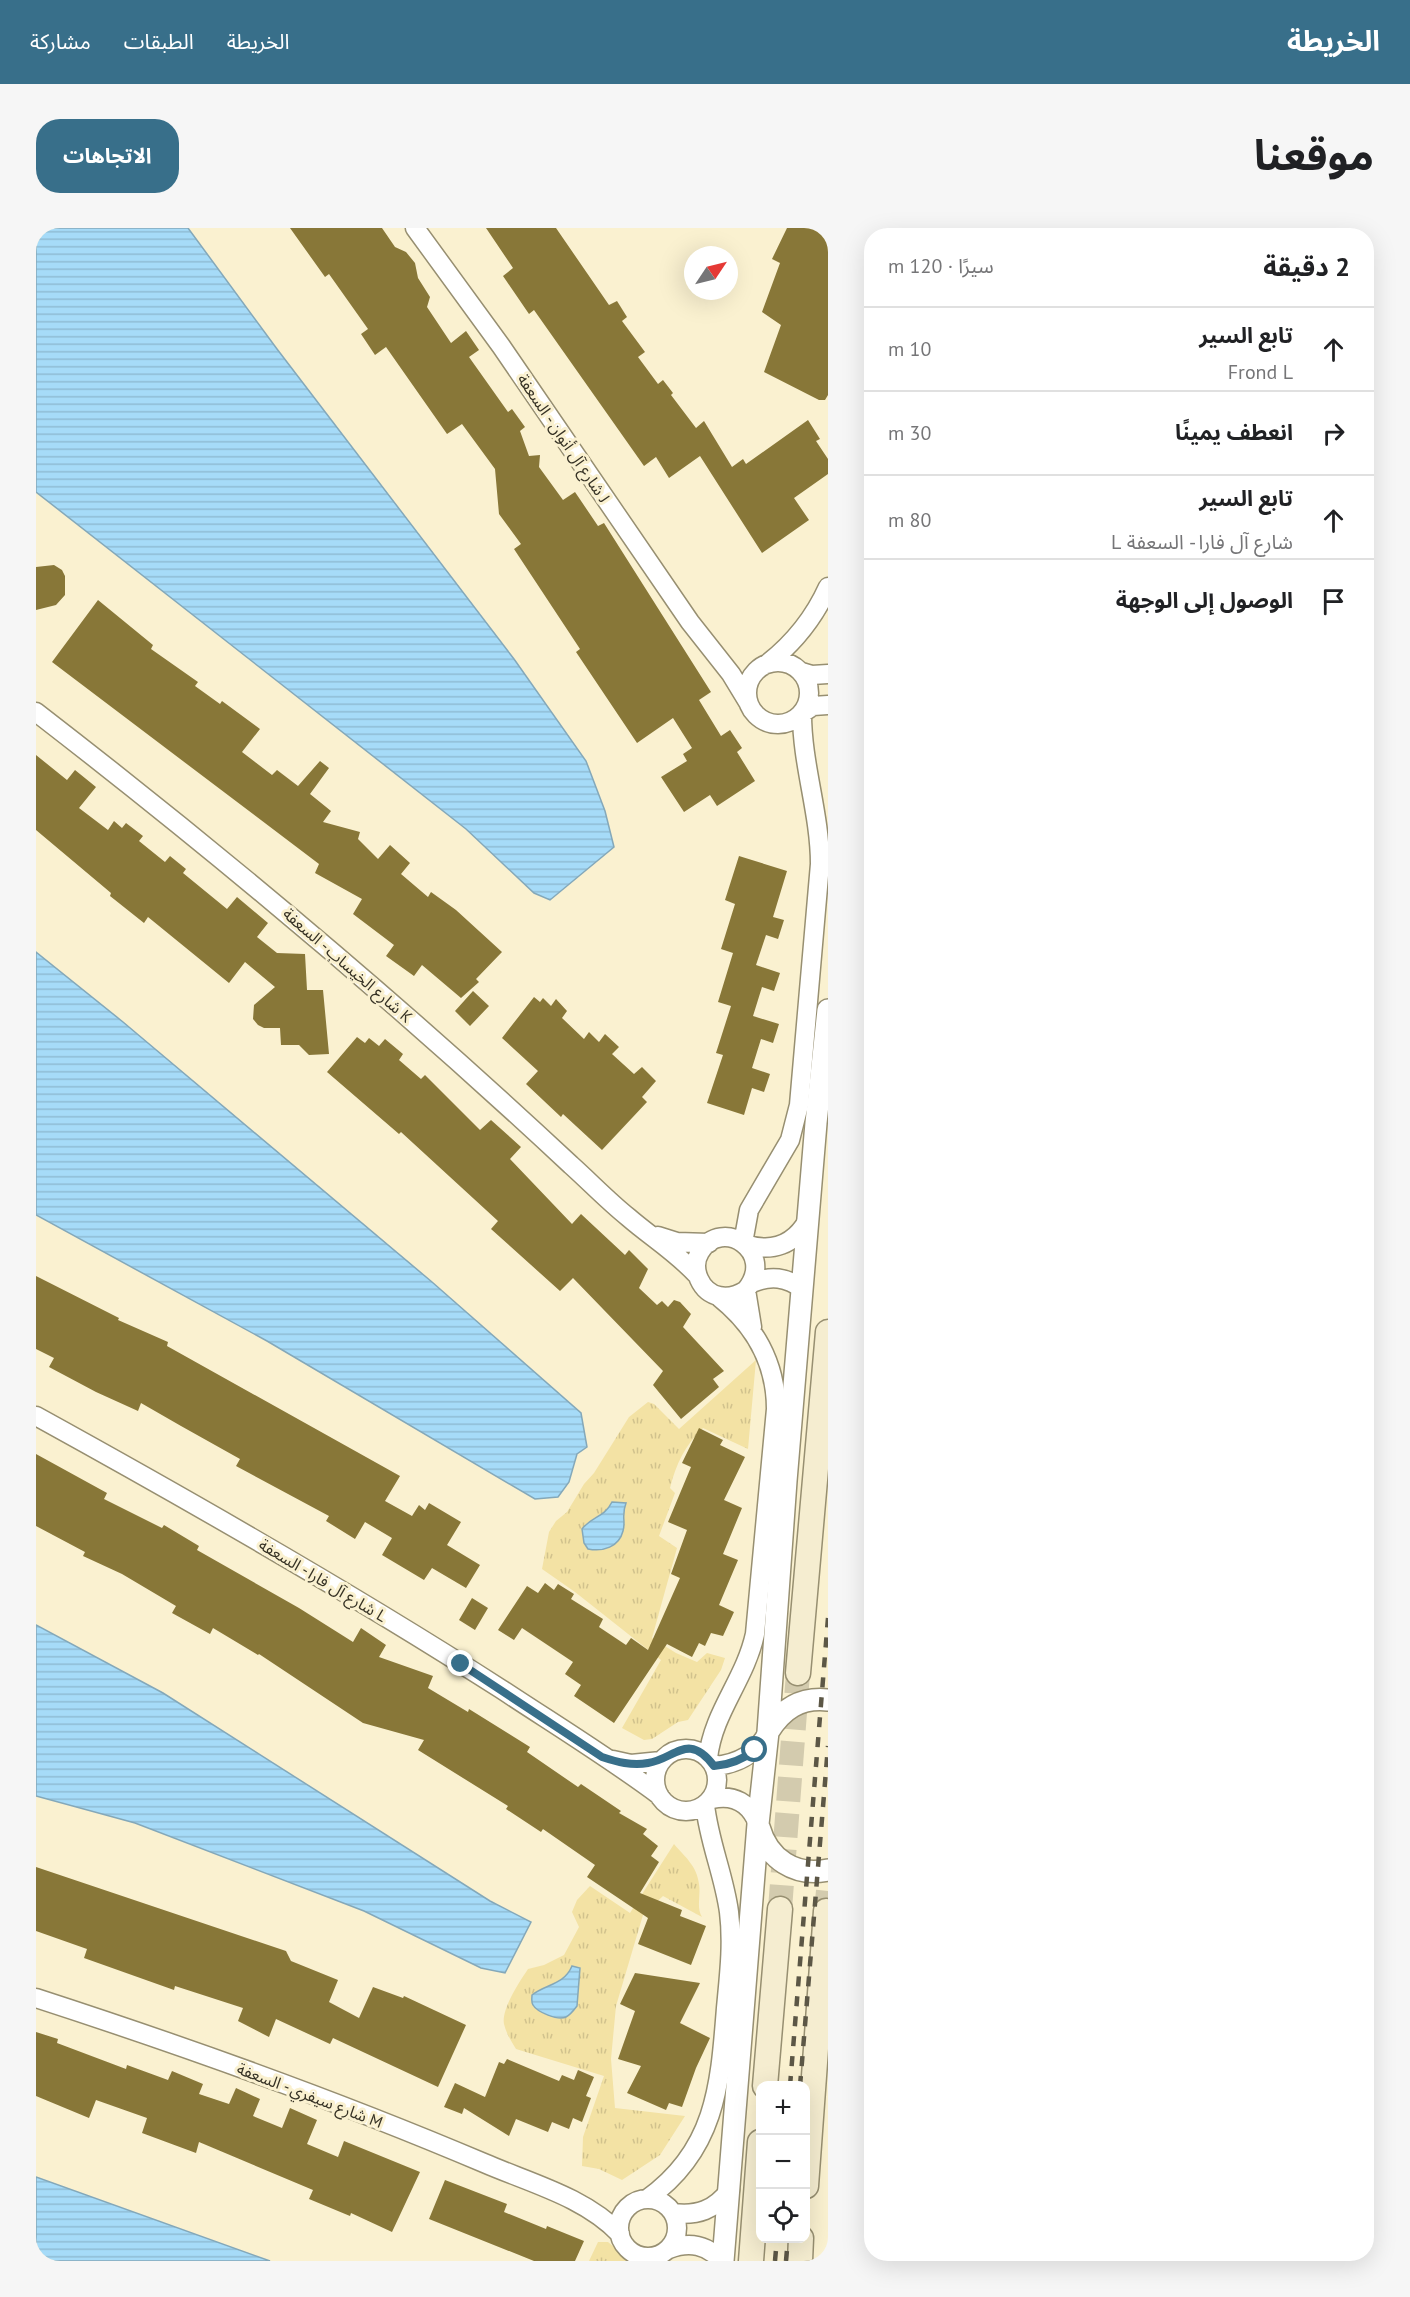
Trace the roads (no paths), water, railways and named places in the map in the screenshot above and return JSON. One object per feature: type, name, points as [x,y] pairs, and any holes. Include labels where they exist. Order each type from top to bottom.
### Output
[{"type":"main road","points":[[798,1673],[828,1332]]},
{"type":"main road","points":[[765,2081],[780,1909]]},
{"type":"main road","points":[[810,2135],[826,1911]]},
{"type":"main road","points":[[751,2261],[756,2189]]},
{"type":"main road","points":[[800,2261],[801,2243]]},
{"type":"street","name":"شارع آل أنوان - السعفة J","points":[[415,228],[501,346],[690,622],[731,674],[748,702]]},
{"type":"street","points":[[806,771],[792,744],[771,724],[753,712],[748,702],[748,683],[763,666],[794,641],[828,587]]},
{"type":"street","points":[[754,1334],[749,1287],[755,1275],[755,1258],[744,1243],[746,1221],[754,1200],[790,1140],[799,1105],[820,864],[819,829],[802,742],[803,713],[808,704],[809,687],[800,671],[799,650],[808,622]]},
{"type":"street","name":"شارع آل أنوان - السعفة J","points":[[712,650],[734,663],[763,666]]},
{"type":"street","points":[[763,666],[784,662],[812,675],[828,674]]},
{"type":"street","points":[[771,724],[788,723],[813,706],[828,705]]},
{"type":"street","name":"شارع الخيساب - السعفة K","points":[[36,712],[239,873],[340,957],[448,1051],[628,1218],[674,1252],[697,1275]]},
{"type":"street","points":[[722,2261],[730,2190],[758,1824],[768,1732],[808,1220],[828,1010]]},
{"type":"street","points":[[722,2261],[707,2248],[698,2245],[678,2246],[666,2254],[640,2258],[629,2250],[620,2234],[621,2217],[666,2184],[683,2165],[709,2120],[720,2081],[731,1934],[726,1894],[709,1831],[709,1802],[717,1782],[711,1762],[712,1736],[752,1650],[764,1548],[776,1393],[769,1364],[754,1334],[739,1314],[719,1297],[705,1289],[697,1275],[698,1257],[711,1241],[754,1200]]},
{"type":"street","points":[[711,1241],[728,1238],[766,1249],[777,1247],[796,1237],[808,1220]]},
{"type":"street","name":"شارع الخيساب - السعفة K","points":[[647,1232],[677,1242],[711,1241]]},
{"type":"street","points":[[719,1297],[738,1295],[762,1279],[783,1279],[803,1289]]},
{"type":"street","name":"شارع آل فارا - السعفة L","points":[[36,1416],[346,1592],[461,1664],[659,1795]]},
{"type":"street","points":[[828,1700],[813,1699],[798,1702],[781,1714],[755,1750],[736,1762],[711,1762],[701,1752],[684,1749],[675,1751],[662,1761],[655,1778],[659,1795],[671,1807],[680,1810],[698,1809],[709,1802],[731,1797],[740,1801],[754,1814],[762,1837],[778,1860],[804,1871],[828,1870]]},
{"type":"street","points":[[684,1749],[720,1715]]},
{"type":"street","name":"شارع آل فارا - السعفة L","points":[[602,1757],[632,1764],[662,1761]]},
{"type":"street","points":[[680,1810],[716,1856]]},
{"type":"street","name":"شارع سيفري - السعفة M","points":[[36,1998],[210,2057],[457,2152],[579,2203],[601,2217],[620,2234]]},
{"type":"street","points":[[672,2211],[674,2187],[683,2165]]},
{"type":"street","points":[[672,2211],[699,2213],[722,2201],[730,2190]]},
{"type":"street","points":[[640,2201],[660,2201],[672,2211],[677,2222],[677,2231],[666,2254]]},
{"type":"street","name":"شارع سيفري - السعفة M","points":[[579,2203],[606,2207],[640,2201]]},
{"type":"water","points":[[36,228],[188,228],[277,349],[514,659],[586,761],[605,811],[614,847],[550,900],[534,893],[466,829],[36,492]]},
{"type":"water","points":[[36,952],[123,1022],[432,1282],[581,1413],[587,1447],[577,1454],[569,1482],[558,1497],[535,1499],[267,1341],[36,1215]]},
{"type":"water","points":[[612,1502],[626,1503],[621,1536],[614,1545],[605,1549],[588,1549],[584,1543],[582,1529],[605,1511]]},
{"type":"water","points":[[36,1625],[163,1693],[490,1901],[531,1922],[505,1973],[481,1968],[364,1911],[135,1823],[36,1796]]},
{"type":"water","points":[[572,1966],[580,1968],[577,2006],[573,2011],[566,2017],[558,2018],[535,2008],[532,1995],[560,1981]]},
{"type":"water","points":[[36,2177],[270,2261],[36,2261]]},
{"type":"tunnel","points":[[780,1909],[798,1673]]},
{"type":"tunnel","points":[[826,1911],[828,1891]]},
{"type":"railway","points":[[790,2081],[828,1618]]},
{"type":"railway","points":[[800,2081],[828,1746]]},
{"type":"railway","points":[[775,2261],[777,2243]]},
{"type":"railway","points":[[786,2261],[788,2243]]}]
